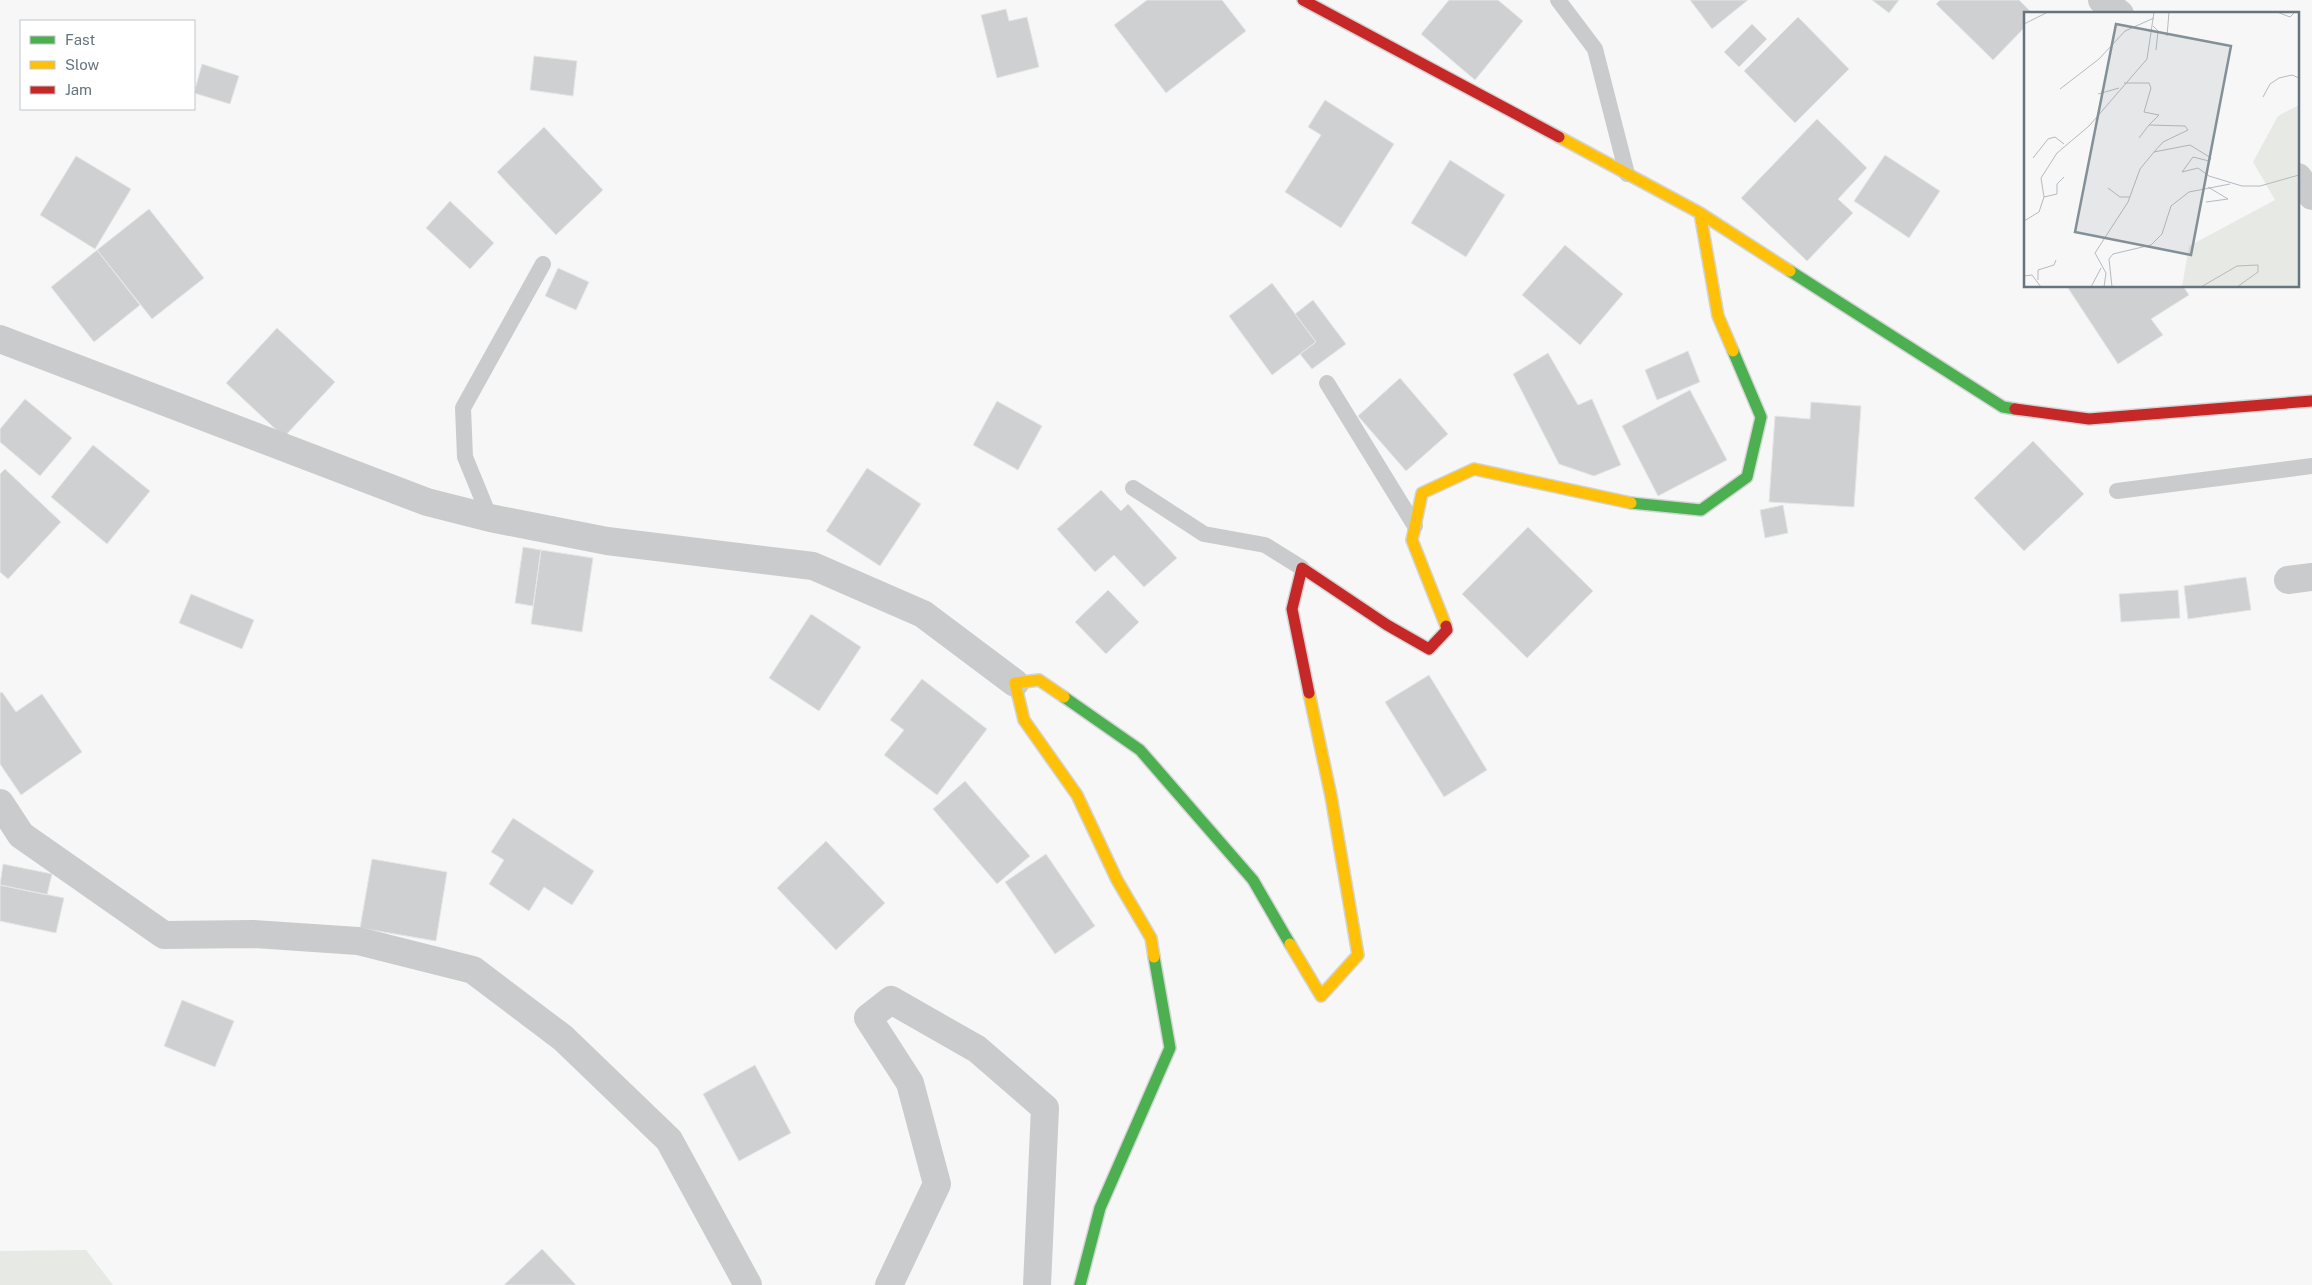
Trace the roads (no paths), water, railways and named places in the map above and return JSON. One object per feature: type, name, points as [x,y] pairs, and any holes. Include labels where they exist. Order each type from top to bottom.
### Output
[{"type":"street","points":[[1303,0],[1700,213],[2003,407],[2089,418],[2312,401]]},
{"type":"street","points":[[2102,0],[2117,12]]},
{"type":"street","points":[[2300,180],[2312,196]]},
{"type":"street","points":[[1015,683],[1039,680],[1140,750],[1253,880],[1321,996],[1358,956],[1330,796],[1292,609],[1302,568],[1388,625],[1429,649],[1446,630],[1412,540],[1422,493],[1474,469],[1619,502],[1701,510],[1747,477],[1762,417],[1718,316],[1700,213]]},
{"type":"street","points":[[0,339],[427,502],[490,518],[607,541],[813,566],[923,614],[1015,683],[1024,720],[1076,796],[1117,880],[1151,938],[1170,1048],[1100,1208],[1080,1285]]},
{"type":"street","points":[[0,803],[21,835],[164,935],[253,934],[358,940],[473,970],[563,1038],[669,1140],[748,1285]]},
{"type":"street","points":[[889,1285],[937,1184],[910,1084],[868,1018],[892,1000],[977,1049],[1045,1108],[1037,1285]]},
{"type":"lane","points":[[1558,0],[1595,49],[1627,174]]},
{"type":"lane","points":[[490,518],[465,457],[463,408],[543,264]]},
{"type":"lane","points":[[1327,382],[1415,526]]},
{"type":"lane","points":[[2117,491],[2312,466]]},
{"type":"lane","points":[[1133,488],[1204,534],[1265,545],[1302,568]]}]
